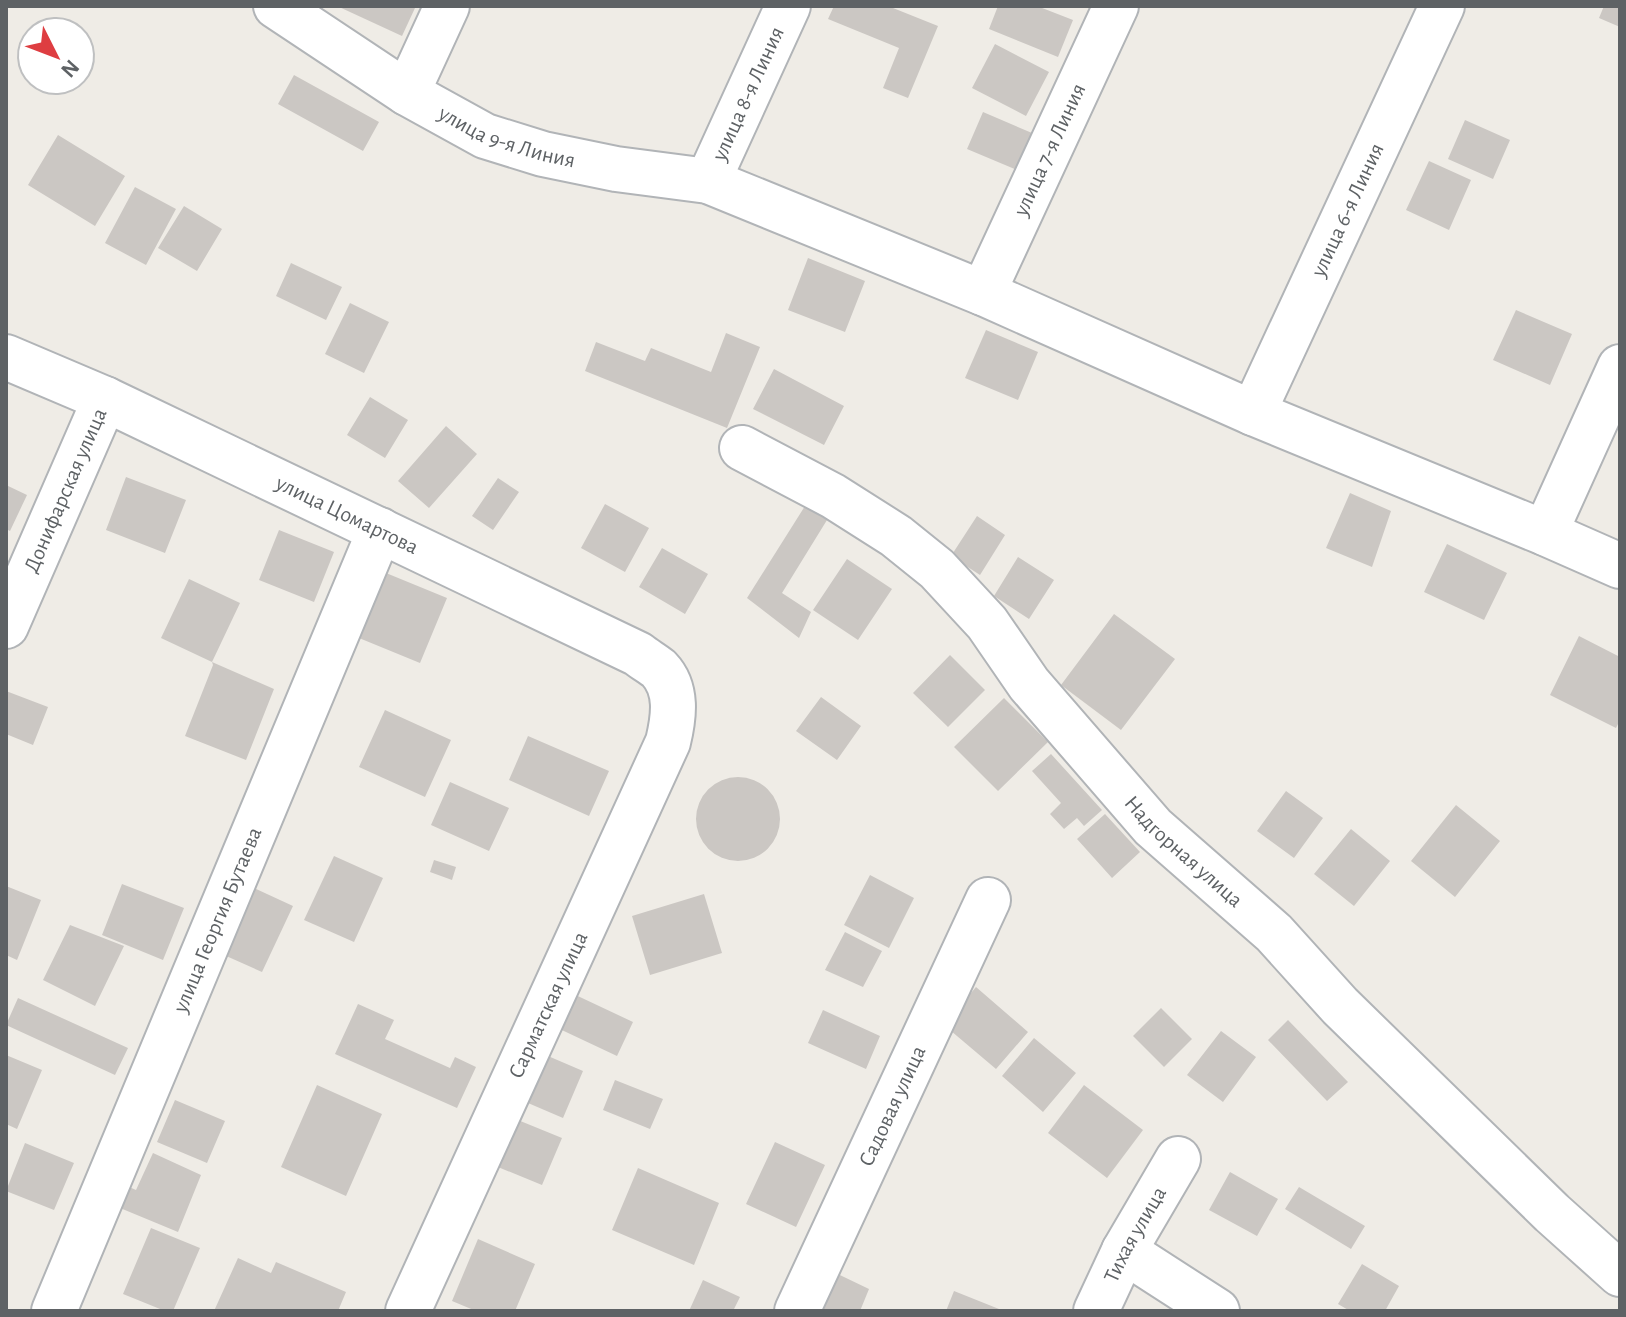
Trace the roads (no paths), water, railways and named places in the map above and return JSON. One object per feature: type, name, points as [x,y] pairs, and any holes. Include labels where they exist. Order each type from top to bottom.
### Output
[{"type":"street","name":"улица 9-я Линия","points":[[276,6],[407,93],[485,136],[543,154],[616,169],[708,181],[983,293],[1253,413],[1620,566]]},
{"type":"street","points":[[407,93],[447,6]]},
{"type":"street","name":"улица 8-я Линия","points":[[708,181],[788,6]]},
{"type":"street","name":"улица 7-я Линия","points":[[983,293],[1116,6]]},
{"type":"street","name":"улица 6-я Линия","points":[[1253,413],[1442,6]]},
{"type":"street","name":"улица Цомартова","points":[[6,357],[105,399],[638,654],[659,670],[673,695]]},
{"type":"street","points":[[1545,533],[1620,367]]},
{"type":"street","name":"Донифарская улица","points":[[6,626],[105,399]]},
{"type":"street","name":"Надгорная улица","points":[[742,448],[833,496],[896,536],[937,569],[987,623],[1029,684],[1153,827],[1274,933],[1340,1006],[1552,1213],[1620,1274]]},
{"type":"street","name":"улица Георгия Бутаева","points":[[54,1311],[380,530]]},
{"type":"street","name":"Сарматская улица","points":[[408,1311],[668,742],[673,695]]},
{"type":"street","name":"Садовая улица","points":[[797,1311],[988,900]]},
{"type":"street","name":"Тихая улица","points":[[1096,1311],[1124,1251],[1178,1159]]},
{"type":"street","points":[[1124,1251],[1217,1311]]}]
